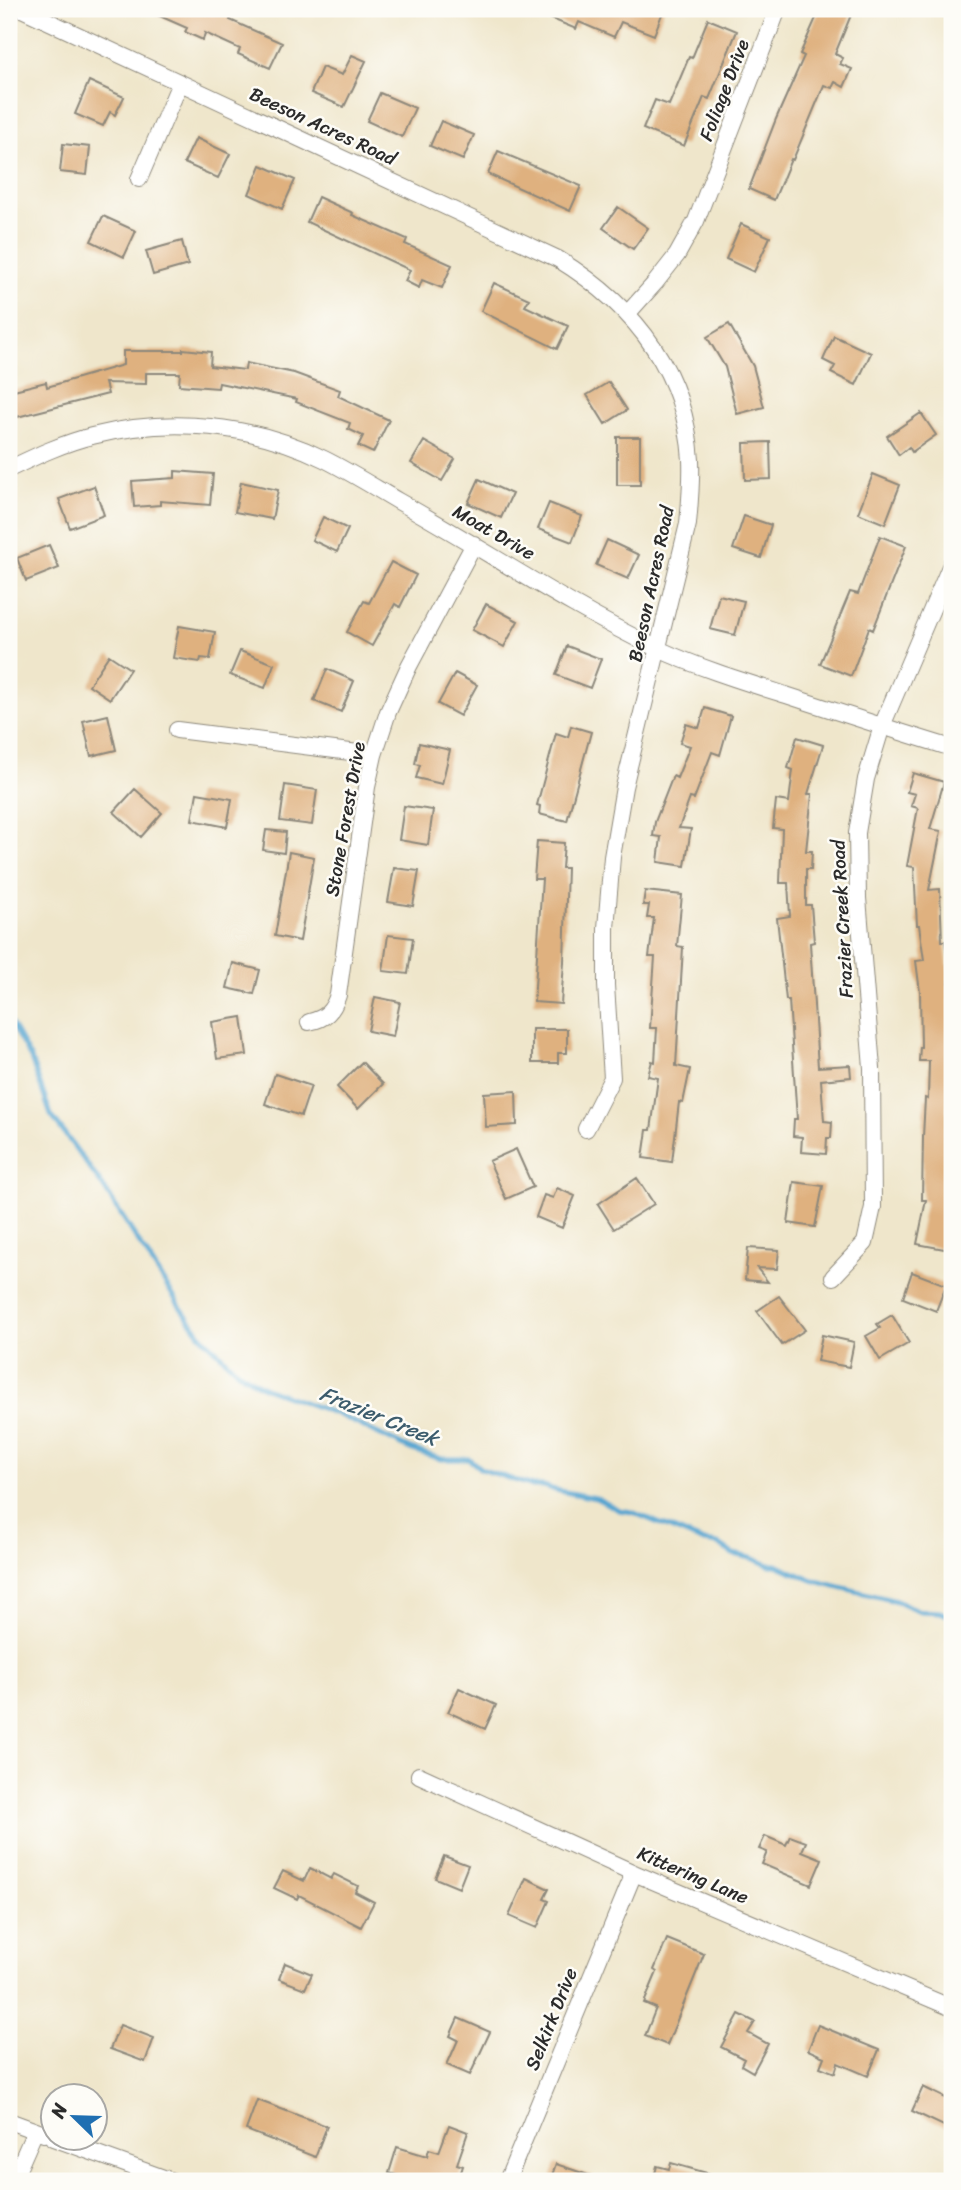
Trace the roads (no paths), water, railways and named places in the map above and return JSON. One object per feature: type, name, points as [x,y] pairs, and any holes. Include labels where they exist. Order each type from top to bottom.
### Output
[{"type":"street","name":"Beeson Acres Road","points":[[22,9],[558,259],[605,291],[628,313],[663,364],[677,393],[691,459],[688,524],[624,787],[612,857],[606,928],[606,985],[612,1078],[586,1129]]},
{"type":"street","name":"Foliage Drive","points":[[628,313],[677,255],[696,220],[776,9]]},
{"type":"street","points":[[139,179],[180,83]]},
{"type":"street","name":"Moat Drive","points":[[9,469],[52,449],[104,433],[131,428],[172,425],[212,427],[247,432],[286,443],[324,459],[573,603],[657,648],[738,680],[952,748]]},
{"type":"street","name":"Stone Forest Drive","points":[[309,1022],[328,1014],[338,995],[367,787],[388,712],[409,666],[474,544]]},
{"type":"street","name":"Frazier Creek Road","points":[[833,1277],[865,1243],[873,1207],[872,1068],[859,898],[857,833],[866,779],[882,726],[952,562]]},
{"type":"street","points":[[177,730],[374,755]]},
{"type":"street","name":"Kittering Lane","points":[[419,1775],[634,1873],[952,2008]]},
{"type":"street","name":"Selkirk Drive","points":[[507,2181],[634,1873]]},
{"type":"street","points":[[9,2121],[38,2132]]},
{"type":"street","points":[[13,2181],[35,2131]]},
{"type":"street","points":[[94,2152],[172,2181]]},
{"type":"waterway","name":"Frazier Creek","points":[[9,1020],[31,1059],[51,1115],[102,1185],[181,1308],[200,1334],[237,1371],[265,1388],[339,1415],[410,1449],[441,1459],[469,1459],[481,1469],[532,1486],[544,1486],[596,1498],[619,1510],[632,1512],[704,1542],[718,1544],[733,1554],[776,1565],[812,1580],[896,1601],[920,1611],[940,1612],[952,1617]]}]
